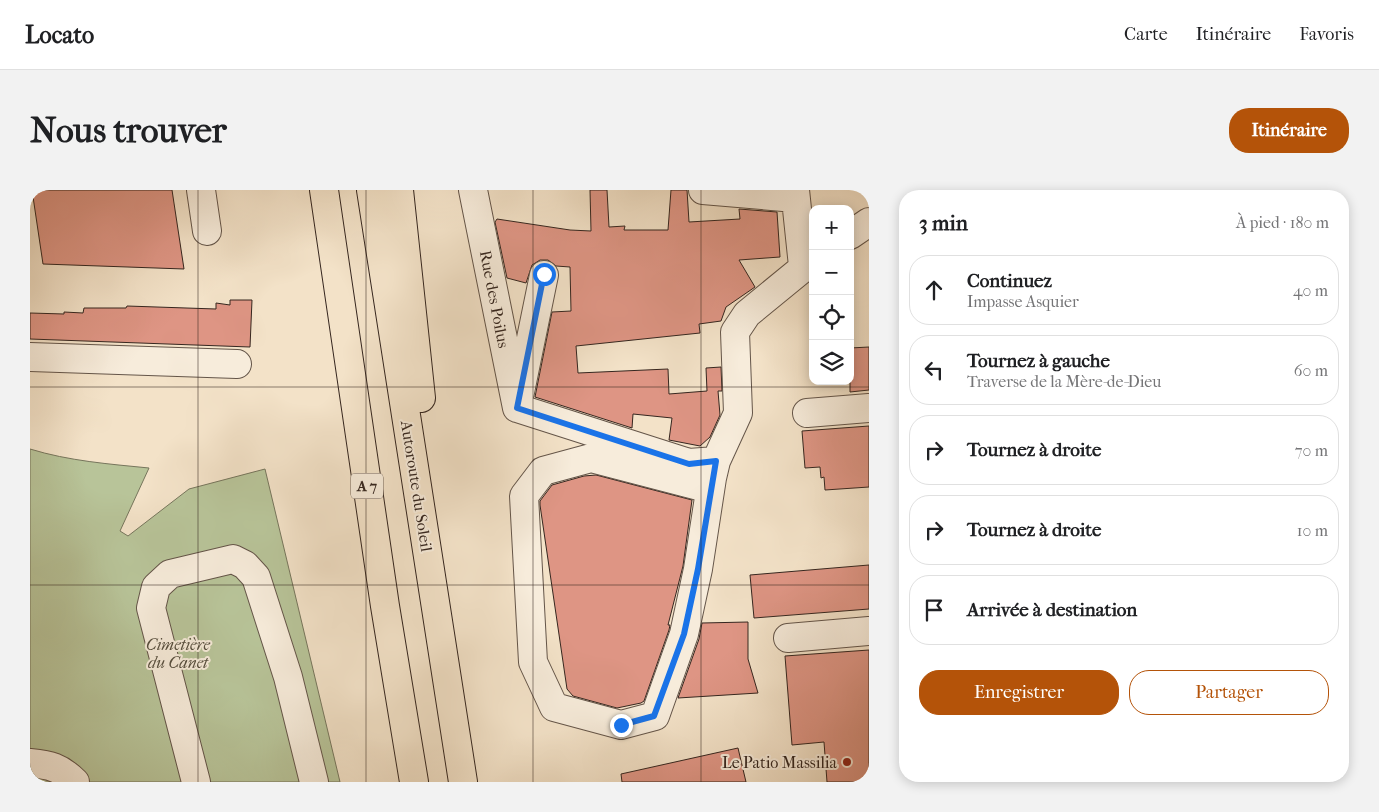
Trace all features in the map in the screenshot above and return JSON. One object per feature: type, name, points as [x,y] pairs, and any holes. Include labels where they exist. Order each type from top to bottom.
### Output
[{"type":"highway","name":"A 7","points":[[323,190],[385,606],[414,782]]},
{"type":"highway","name":"Autoroute du Soleil","points":[[371,190],[463,782]]},
{"type":"highway","points":[[399,190],[456,733]]},
{"type":"street","points":[[201,190],[207,232]]},
{"type":"street","name":"Rue des Poilus","points":[[473,190],[517,408]]},
{"type":"street","points":[[703,190],[795,194],[808,263],[747,314],[736,332],[738,413],[716,461],[698,569],[684,634],[654,716],[621,725],[554,707],[533,662],[524,496],[544,471],[592,458],[710,488]]},
{"type":"street","points":[[854,232],[869,222]]},
{"type":"street","points":[[544,274],[517,408],[689,464],[716,461]]},
{"type":"street","points":[[30,357],[237,364]]},
{"type":"street","points":[[807,413],[869,408]]},
{"type":"street","points":[[196,782],[151,608],[156,587],[170,574],[233,559],[245,565],[256,576],[288,677],[314,782]]},
{"type":"street","points":[[788,638],[869,631]]},
{"type":"street","points":[[30,763],[52,766],[66,773],[75,782]]},
{"type":"green space","name":"Cimetière du Canet","points":[[30,449],[74,459],[149,468],[120,531],[128,536],[189,489],[265,469],[340,782],[30,782]]},
{"type":"building","points":[[32,190],[172,190],[184,269],[43,264]]},
{"type":"building","points":[[590,190],[607,190],[609,227],[625,226],[624,230],[668,230],[671,190],[687,190],[689,222],[740,219],[739,209],[777,212],[780,257],[739,260],[755,287],[726,307],[721,321],[699,324],[700,333],[576,346],[578,373],[668,369],[669,394],[707,391],[706,368],[721,367],[722,391],[718,391],[720,415],[710,437],[700,446],[669,440],[672,418],[633,414],[632,428],[535,397],[552,312],[571,311],[570,267],[556,266],[548,260],[540,260],[532,265],[526,283],[507,278],[495,222],[497,219],[570,230],[591,231]]},
{"type":"building","points":[[230,300],[252,300],[250,347],[30,339],[30,313],[83,313],[84,308],[126,308],[127,306],[216,309],[216,303],[230,305]]},
{"type":"building","points":[[869,347],[869,390],[850,392],[850,385],[854,385],[854,348]]},
{"type":"building","points":[[869,426],[869,487],[825,490],[824,477],[821,478],[820,467],[805,468],[802,431]]},
{"type":"building","points":[[596,475],[692,500],[683,566],[668,625],[670,625],[669,630],[644,701],[617,708],[573,696],[567,689],[540,505],[540,501],[552,485],[584,476]]},
{"type":"building","points":[[869,565],[869,609],[754,618],[750,575]]},
{"type":"building","points":[[748,622],[748,659],[758,693],[678,698],[699,639],[702,623]]},
{"type":"building","points":[[869,650],[869,782],[827,782],[824,742],[792,745],[785,656]]},
{"type":"building","points":[[738,748],[746,782],[622,782],[621,774]]},
{"type":"place","name":"Le Patio Massilia","points":[[847,762]]},
{"type":"route","points":[[544,274],[517,408],[689,464],[716,461],[698,569],[684,634],[654,716],[621,725]]}]
